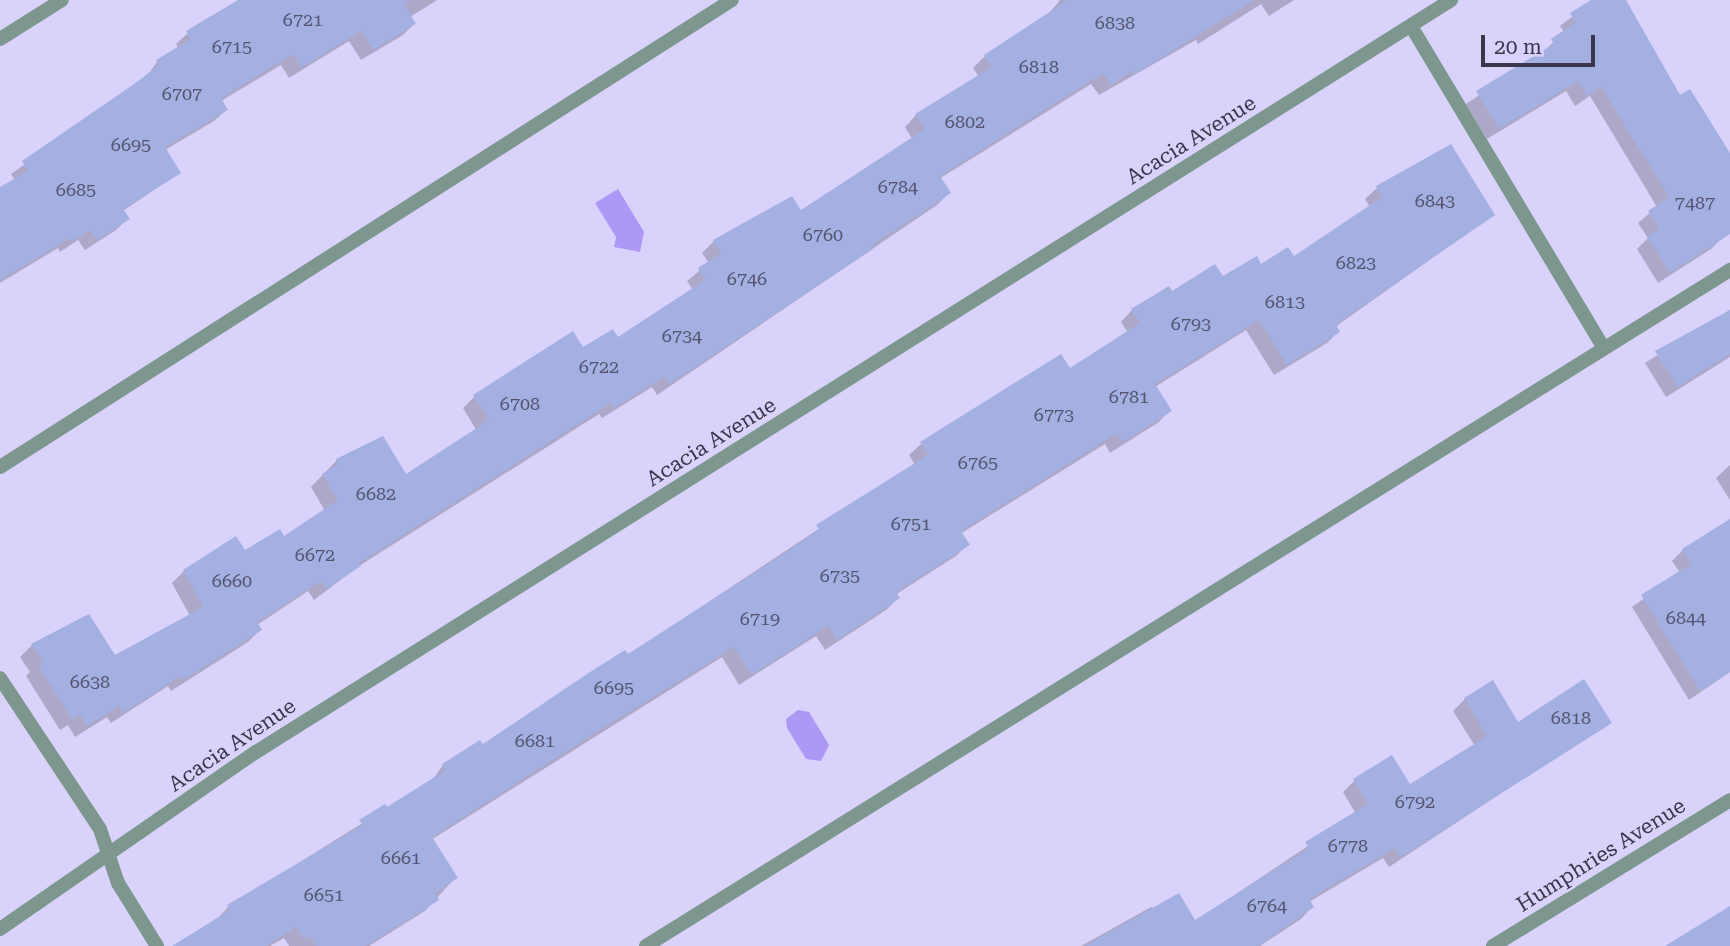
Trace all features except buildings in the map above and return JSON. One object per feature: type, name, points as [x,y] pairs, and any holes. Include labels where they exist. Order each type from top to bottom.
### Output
[{"type":"street","points":[[0,39],[62,0]]},
{"type":"street","points":[[0,467],[732,0]]},
{"type":"street","name":"Acacia Avenue","points":[[0,929],[256,752],[1451,0]]},
{"type":"street","points":[[1411,26],[1604,348]]},
{"type":"street","points":[[646,946],[1730,270]]},
{"type":"street","points":[[0,678],[100,829],[118,883],[157,946]]},
{"type":"street","name":"Humphries Avenue","points":[[1493,946],[1730,800]]},
{"type":"shaded area","points":[[618,189],[644,232],[640,252],[614,247],[616,237],[595,203]]},
{"type":"shaded area","points":[[798,710],[809,712],[829,745],[821,761],[806,759],[787,728],[786,719]]}]
